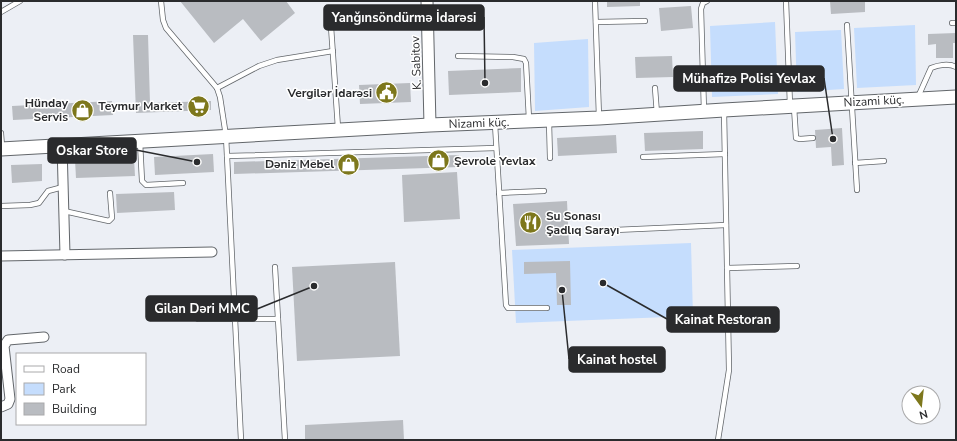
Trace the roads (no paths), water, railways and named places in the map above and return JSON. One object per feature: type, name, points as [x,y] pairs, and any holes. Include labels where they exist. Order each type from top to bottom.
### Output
[{"type":"main road","name":"Nizami küç.","points":[[1,148],[430,125],[599,118],[956,97]]},
{"type":"street","name":"K. Sabitov","points":[[427,1],[430,125]]},
{"type":"street","points":[[62,145],[65,255]]},
{"type":"street","points":[[1,256],[212,252]]},
{"type":"street","points":[[1,407],[8,404],[10,399],[4,346],[8,340],[44,336]]},
{"type":"lane","points":[[1,12],[20,1]]},
{"type":"lane","points":[[161,1],[162,20],[166,28],[217,88],[220,97],[226,136],[241,440]]},
{"type":"lane","points":[[595,1],[599,118]]},
{"type":"lane","points":[[704,111],[701,9],[703,3],[707,1]]},
{"type":"lane","points":[[786,1],[792,106],[796,138],[813,138]]},
{"type":"lane","points":[[330,12],[338,130]]},
{"type":"lane","points":[[596,22],[645,21]]},
{"type":"lane","points":[[847,25],[857,190]]},
{"type":"lane","points":[[217,88],[259,66],[277,60],[333,51]]},
{"type":"lane","points":[[458,56],[513,57],[524,59],[526,63],[529,121]]},
{"type":"lane","points":[[917,99],[931,68],[942,65],[953,65],[956,67]]},
{"type":"lane","points":[[655,88],[657,114]]},
{"type":"lane","points":[[718,440],[729,370],[724,110]]},
{"type":"lane","points":[[548,120],[550,158]]},
{"type":"lane","points":[[495,122],[506,305],[508,308],[547,308]]},
{"type":"lane","points":[[1,133],[1,148]]},
{"type":"lane","points":[[140,141],[142,181],[146,185],[184,183]]},
{"type":"lane","points":[[227,156],[496,148]]},
{"type":"lane","points":[[643,157],[725,154]]},
{"type":"lane","points":[[855,163],[884,161]]},
{"type":"lane","points":[[1,206],[30,205],[39,203],[48,191],[63,187]]},
{"type":"lane","points":[[499,193],[544,191]]},
{"type":"lane","points":[[64,211],[109,221],[112,218],[110,193]]},
{"type":"lane","points":[[615,230],[726,226]]},
{"type":"lane","points":[[727,268],[797,266]]},
{"type":"lane","points":[[275,267],[285,440]]},
{"type":"lane","points":[[198,319],[278,319]]},
{"type":"place","name":"Yanğınsöndürmə İdarəsi","points":[[485,83]]},
{"type":"place","name":"Vergilər İdarəsi","points":[[387,93]]},
{"type":"place","name":"Teymur Market","points":[[198,106]]},
{"type":"place","name":"Hünday Servis","points":[[83,110]]},
{"type":"place","name":"Mühafizə Polisi Yevlax","points":[[833,139]]},
{"type":"place","name":"Şevrole Yevlax","points":[[439,161]]},
{"type":"place","name":"Oskar Store","points":[[197,162]]},
{"type":"place","name":"Dəniz Mebel","points":[[349,164]]},
{"type":"place","name":"Su Sonası Şadlıq Sarayı","points":[[531,223]]},
{"type":"place","name":"Kainat Restoran","points":[[603,283]]},
{"type":"place","name":"Gilan Dəri MMC","points":[[314,286]]},
{"type":"place","name":"Kainat hostel","points":[[562,290]]}]
